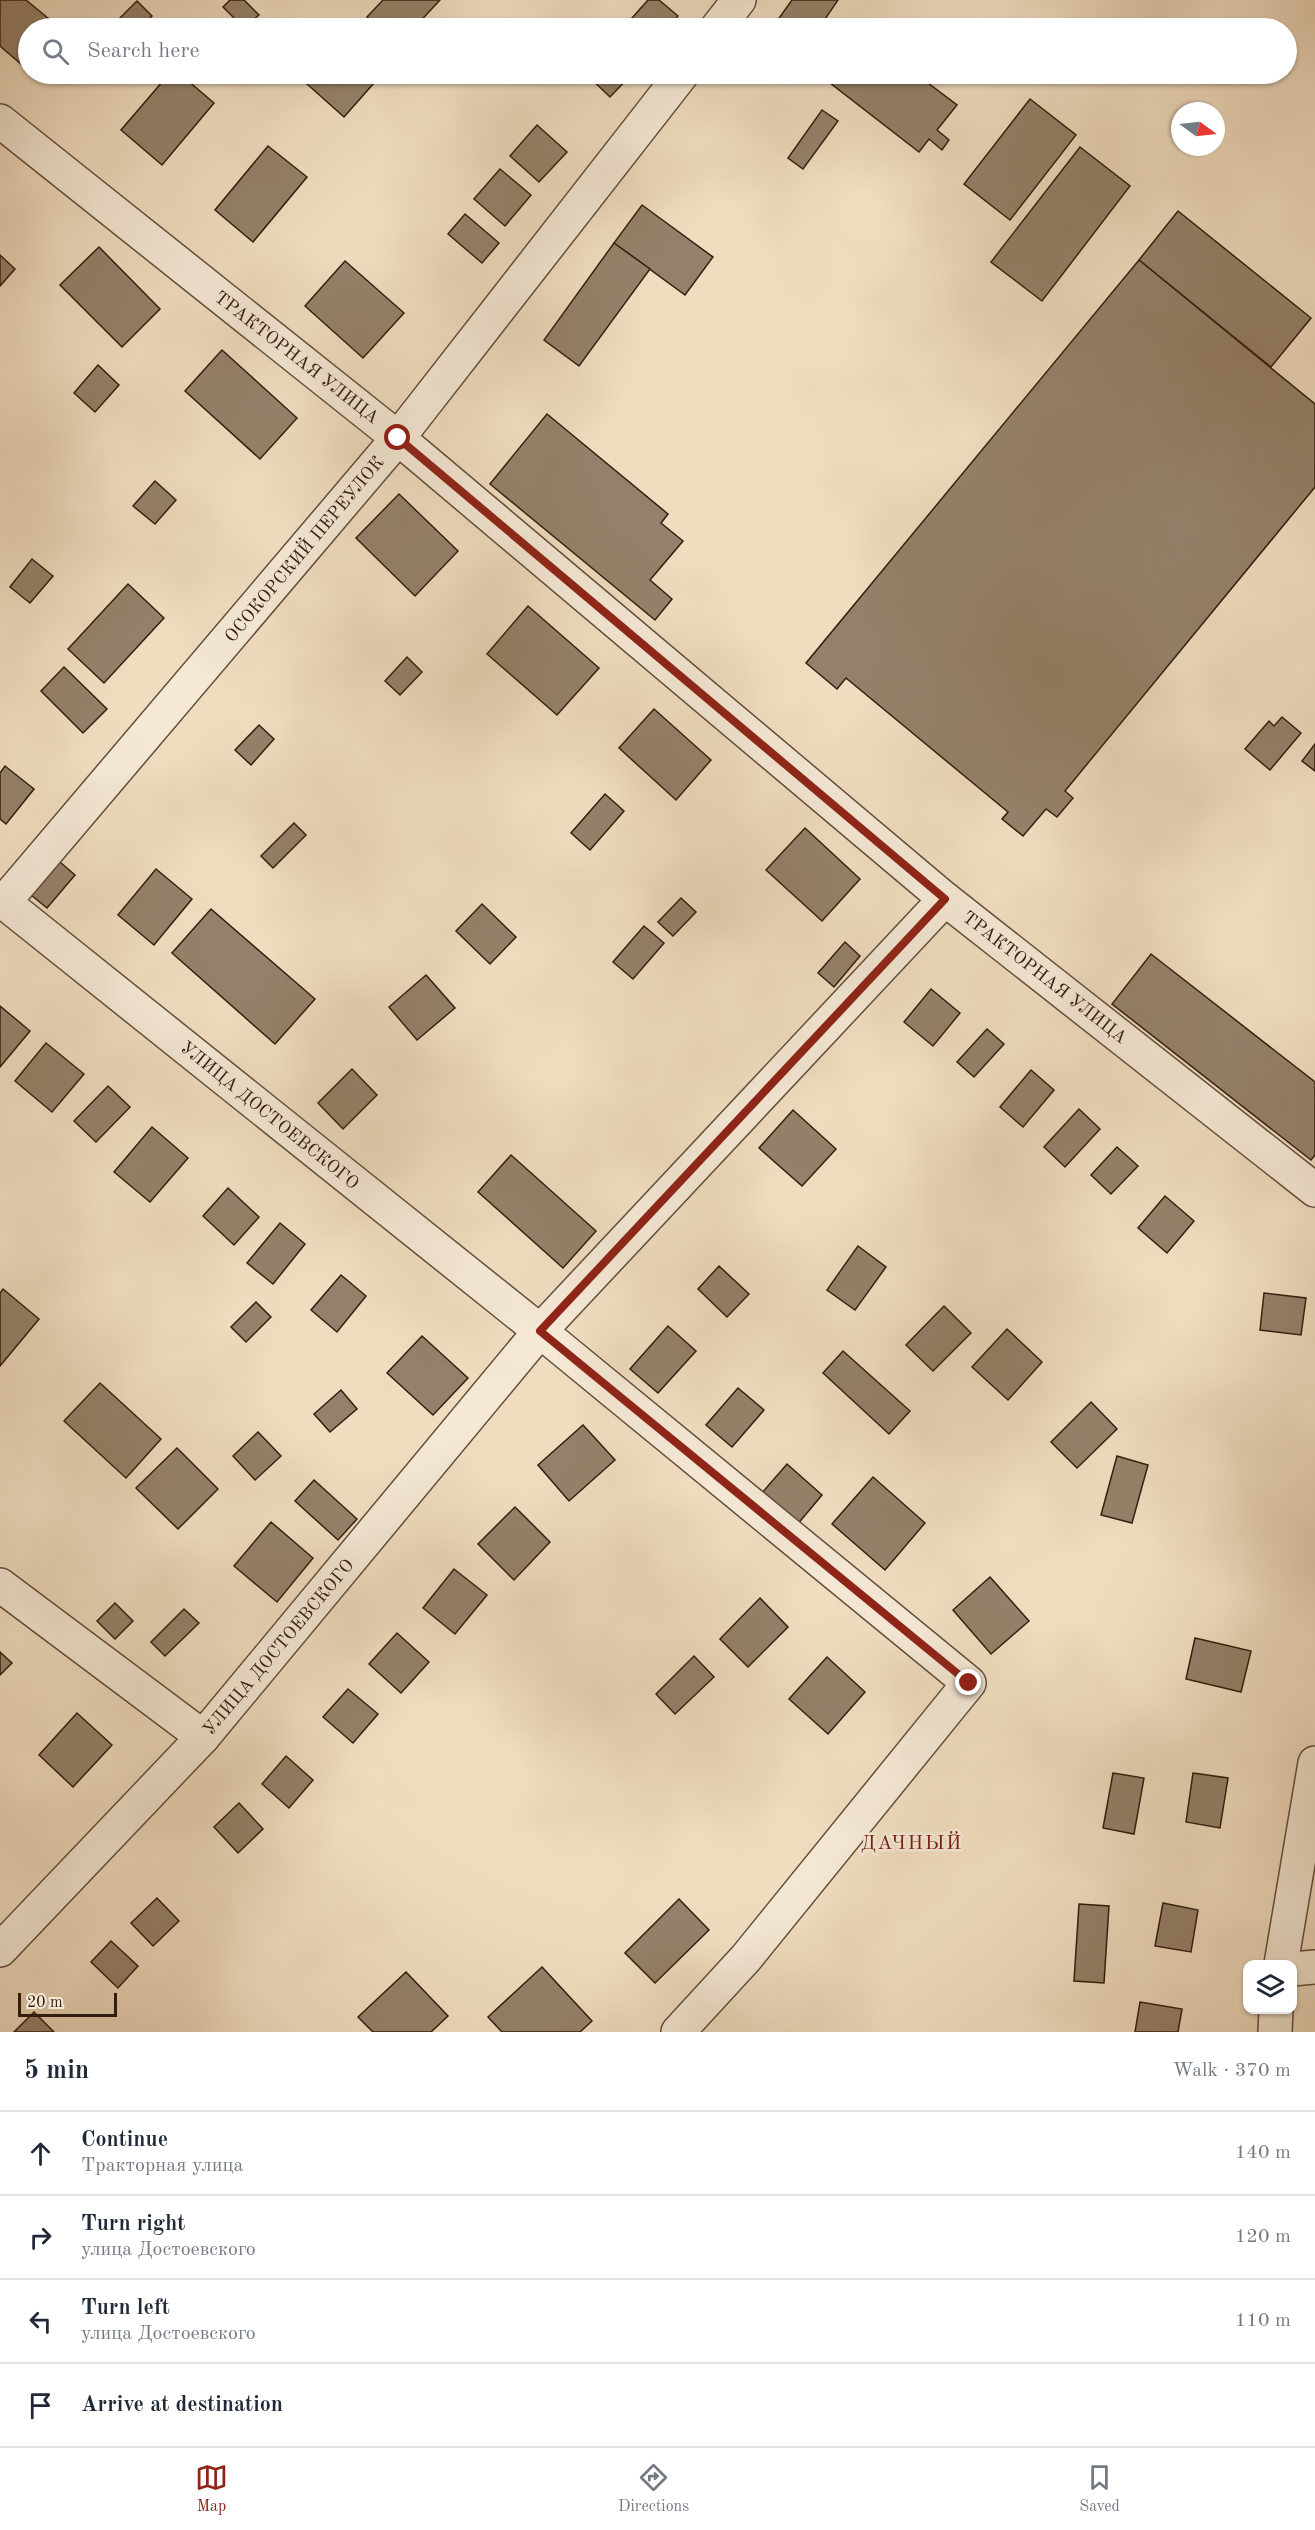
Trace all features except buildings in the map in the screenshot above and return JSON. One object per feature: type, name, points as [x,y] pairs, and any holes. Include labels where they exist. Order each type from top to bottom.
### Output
[{"type":"street","points":[[725,18],[739,0]]},
{"type":"street","name":"ОСОКОРСКИЙ ПЕРЕУЛОК","points":[[2,900],[398,438],[674,84]]},
{"type":"street","name":"ТРАКТОРНАЯ УЛИЦА","points":[[0,121],[398,438],[945,899],[1315,1190]]},
{"type":"street","name":"УЛИЦА ДОСТОЕВСКОГО","points":[[0,1950],[203,1737],[540,1331],[945,899]]},
{"type":"street","name":"УЛИЦА ДОСТОЕВСКОГО","points":[[2,900],[540,1331],[969,1683],[746,1958],[678,2032]]},
{"type":"street","points":[[0,1585],[203,1737]]},
{"type":"street","points":[[1282,1960],[1315,1763]]},
{"type":"street","points":[[1297,1969],[1315,1967]]},
{"type":"street","points":[[1275,2032],[1276,2014]]},
{"type":"district","name":"ДАЧНЫЙ","points":[[912,1842]]},
{"type":"route","points":[[398,438],[945,899],[540,1331],[969,1683]]}]
